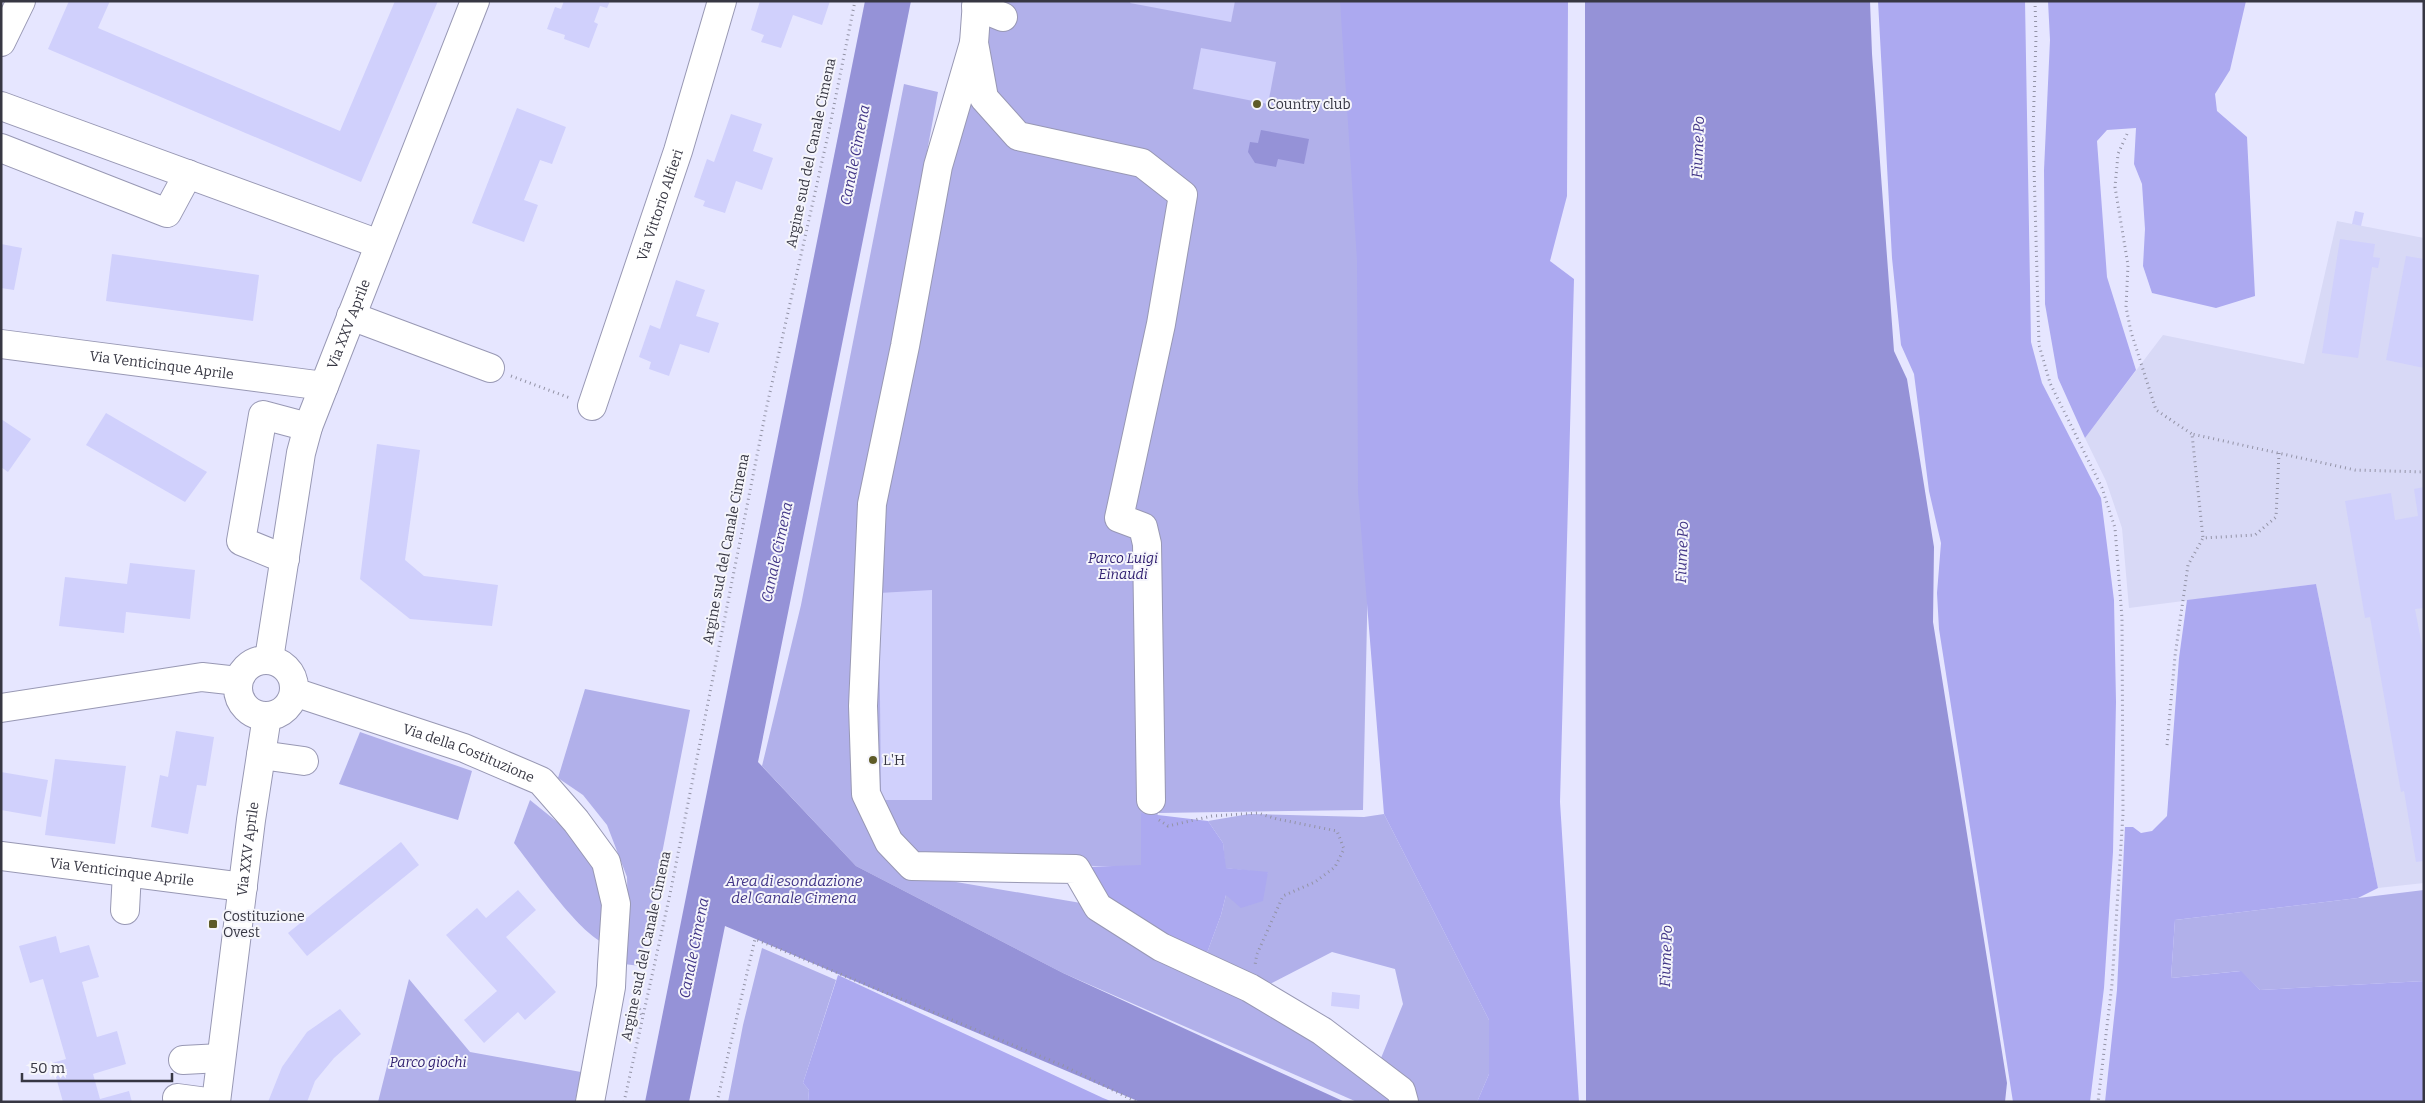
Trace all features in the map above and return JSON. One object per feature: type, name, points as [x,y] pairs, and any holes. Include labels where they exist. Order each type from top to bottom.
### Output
[{"type":"street","points":[[1,42],[21,1]]},
{"type":"street","name":"Via XXV Aprile","points":[[269,659],[302,453],[308,427],[475,1]]},
{"type":"street","name":"Via Vittorio Alfieri","points":[[592,406],[678,151],[722,1]]},
{"type":"street","points":[[1003,17],[976,4],[974,43],[984,98],[1018,136],[1142,163],[1183,195],[1161,324],[1119,518],[1143,527],[1147,544],[1151,800]]},
{"type":"street","points":[[974,43],[938,166],[905,346],[872,504],[863,706],[866,794],[889,842],[912,866],[1076,869],[1098,907],[1161,946],[1250,988],[1322,1032],[1401,1091],[1404,1102]]},
{"type":"street","points":[[1,106],[379,244]]},
{"type":"street","points":[[66,175],[82,136]]},
{"type":"street","points":[[1,148],[167,213],[188,174]]},
{"type":"street","points":[[351,316],[490,368]]},
{"type":"street","name":"Via Venticinque Aprile","points":[[1,344],[273,389],[324,386]]},
{"type":"street","points":[[285,559],[241,541],[263,415],[308,427]]},
{"type":"street","points":[[269,659],[279,662],[287,668],[294,680],[294,692],[290,703],[281,712],[267,716],[254,714],[244,706],[238,694],[238,681],[242,671],[253,662],[269,659]]},
{"type":"street","points":[[1,708],[202,677],[238,681]]},
{"type":"street","name":"Via della Costituzione","points":[[294,692],[464,748],[541,781],[576,821],[606,862],[616,904],[611,988],[590,1102]]},
{"type":"street","name":"Via XXV Aprile","points":[[216,1102],[220,1058],[267,716]]},
{"type":"street","points":[[261,755],[304,761]]},
{"type":"street","name":"Via Venticinque Aprile","points":[[1,856],[243,887]]},
{"type":"street","points":[[125,910],[127,872]]},
{"type":"street","points":[[183,1060],[220,1058]]},
{"type":"street","points":[[177,1098],[207,1102]]},
{"type":"path","name":"Argine sud del Canale Cimena","points":[[624,1102],[670,894],[754,464],[828,135],[855,1]]},
{"type":"path","points":[[2035,1],[2036,37],[2033,131],[2039,345],[2050,383],[2102,488],[2115,528],[2122,618],[2123,814],[2112,984],[2098,1102]]},
{"type":"path","points":[[2127,134],[2118,154],[2115,187],[2128,265],[2126,307],[2156,410],[2192,434],[2355,470],[2424,472]]},
{"type":"path","points":[[490,368],[592,406]]},
{"type":"path","points":[[2167,745],[2175,656],[2188,565],[2203,538],[2192,434]]},
{"type":"path","points":[[2203,538],[2255,536],[2276,517],[2279,453]]},
{"type":"path","points":[[1151,800],[1155,817],[1168,826],[1212,816],[1258,813],[1277,819],[1337,831],[1344,849],[1335,867],[1315,882],[1283,896],[1257,954],[1250,988]]},
{"type":"path","points":[[717,1102],[755,939],[1064,1066],[1138,1102]]},
{"type":"path","points":[[638,974],[642,984],[637,1001],[642,1017]]},
{"type":"shaded area","points":[[1340,1],[1568,1],[1567,196],[1550,261],[1574,279],[1560,802],[1579,1102],[1477,1102],[1489,1074],[1489,1020],[1384,814],[1358,492],[1357,260]]},
{"type":"shaded area","points":[[1878,1],[2025,1],[2031,342],[2042,383],[2101,498],[2114,600],[2116,702],[2113,852],[2104,988],[2090,1102],[2013,1102],[1939,629],[1937,593],[1941,543],[1929,491],[1914,374],[1901,345],[1892,258]]},
{"type":"shaded area","points":[[2048,1],[2246,1],[2230,70],[2215,94],[2217,111],[2247,137],[2255,296],[2216,308],[2152,293],[2143,266],[2145,229],[2142,184],[2134,164],[2136,128],[2107,130],[2097,141],[2107,277],[2136,370],[2085,438],[2058,378],[2045,304],[2044,170],[2050,40]]},
{"type":"shaded area","points":[[2337,221],[2424,238],[2424,883],[2378,888],[2316,584],[2129,608],[2122,528],[2106,481],[2085,438],[2163,335],[2304,364]]},
{"type":"shaded area","points":[[2316,584],[2378,888],[2358,898],[2175,920],[2171,978],[2241,971],[2260,990],[2424,981],[2424,1102],[2105,1102],[2117,990],[2125,827],[2133,827],[2141,833],[2152,831],[2167,816],[2179,658],[2187,600]]},
{"type":"shaded area","points":[[1141,813],[1208,821],[1223,843],[1226,868],[1268,872],[1263,901],[1241,908],[1226,895],[1221,915],[1204,961],[1102,904],[1085,867],[1141,865]]},
{"type":"shaded area","points":[[838,975],[1113,1102],[808,1102],[809,1090],[803,1083]]},
{"type":"green space","name":"Parco Luigi Einaudi","points":[[984,1],[1341,1],[1353,115],[1370,479],[1363,810],[1158,813],[1142,867],[915,862],[885,824],[870,775],[879,547],[910,353]]},
{"type":"green space","points":[[904,84],[938,92],[883,391],[853,791],[909,874],[1081,903],[1379,1063],[1403,1004],[1395,969],[1332,952],[1262,988],[1204,961],[1221,915],[1226,895],[1268,873],[1225,868],[1223,843],[1208,821],[1249,814],[1364,817],[1384,814],[1489,1020],[1489,1074],[1477,1102],[1357,1102],[1063,973],[856,866],[762,766],[801,605]]},
{"type":"green space","points":[[585,689],[690,710],[640,966],[624,964],[628,917],[627,877],[607,825],[583,795],[558,778]]},
{"type":"green space","points":[[360,732],[472,771],[458,820],[339,784]]},
{"type":"green space","points":[[530,800],[582,842],[601,885],[604,943],[582,927],[544,883],[514,843]]},
{"type":"green space","points":[[2424,890],[2424,981],[2260,990],[2240,971],[2171,978],[2175,920]]},
{"type":"green space","points":[[762,948],[836,980],[803,1083],[809,1090],[808,1102],[728,1102],[743,1025]]},
{"type":"green space","name":"Parco giochi","points":[[409,979],[470,1052],[581,1072],[575,1102],[378,1102]]},
{"type":"water","points":[[865,1],[911,1],[758,762],[856,866],[1063,973],[1345,1102],[1140,1102],[725,926],[689,1102],[645,1102]]},
{"type":"water","name":"Fiume Po","points":[[1585,1],[1870,1],[1872,54],[1894,351],[1907,379],[1934,547],[1933,622],[2007,1083],[2005,1102],[1586,1102]]},
{"type":"water","points":[[1261,130],[1309,139],[1304,164],[1278,159],[1276,167],[1255,163],[1248,152],[1250,142],[1258,143]]},
{"type":"building","points":[[69,1],[110,1],[98,28],[340,131],[395,1],[438,1],[361,182],[48,49]]},
{"type":"building","points":[[564,1],[610,1],[607,8],[600,6],[594,22],[598,24],[589,48],[564,39],[565,35],[547,29],[555,7],[561,9]]},
{"type":"building","points":[[760,1],[830,1],[822,25],[793,15],[781,48],[761,42],[764,35],[751,30]]},
{"type":"building","points":[[1131,1],[1235,1],[1231,22],[1130,3]]},
{"type":"building","points":[[1201,48],[1276,62],[1268,104],[1193,89]]},
{"type":"building","points":[[517,108],[566,127],[552,164],[540,160],[524,200],[538,205],[524,242],[472,223]]},
{"type":"building","points":[[731,114],[762,124],[753,151],[773,158],[762,190],[736,181],[725,213],[703,206],[705,201],[694,197],[707,159],[714,162]]},
{"type":"building","points":[[2355,211],[2364,213],[2361,226],[2352,224]]},
{"type":"building","points":[[2340,239],[2375,244],[2373,257],[2380,258],[2378,268],[2372,267],[2358,358],[2322,353]]},
{"type":"building","points":[[1,244],[22,248],[14,290],[1,288]]},
{"type":"building","points":[[112,254],[259,275],[253,321],[106,301]]},
{"type":"building","points":[[2406,256],[2424,259],[2424,368],[2386,360]]},
{"type":"building","points":[[676,280],[705,290],[696,316],[719,323],[709,353],[680,344],[669,376],[649,369],[651,362],[639,357],[650,325],[660,329]]},
{"type":"building","points":[[106,413],[207,472],[185,502],[86,445]]},
{"type":"building","points":[[1,419],[31,439],[8,472],[1,467]]},
{"type":"building","points":[[377,444],[420,450],[405,560],[424,576],[498,585],[492,626],[410,619],[360,579]]},
{"type":"building","points":[[2424,487],[2424,608],[2415,609],[2424,656],[2424,861],[2416,862],[2404,791],[2401,792],[2370,617],[2365,618],[2345,501],[2391,493],[2395,520],[2418,516],[2414,489]]},
{"type":"building","points":[[130,563],[195,570],[190,619],[126,612],[124,633],[59,626],[65,577],[127,584]]},
{"type":"building","points":[[932,590],[932,800],[881,800],[879,593]]},
{"type":"building","points":[[176,731],[214,737],[206,786],[197,785],[188,834],[151,827],[160,775],[168,777]]},
{"type":"building","points":[[55,759],[126,766],[115,844],[45,835]]},
{"type":"building","points":[[1,772],[48,780],[41,817],[1,810]]},
{"type":"building","points":[[401,842],[419,865],[307,956],[288,933]]},
{"type":"building","points":[[518,890],[536,910],[506,937],[556,992],[525,1020],[518,1012],[484,1043],[464,1020],[497,991],[446,935],[477,908],[486,918]]},
{"type":"building","points":[[56,936],[60,953],[89,945],[99,977],[82,982],[97,1037],[117,1031],[126,1064],[93,1074],[100,1099],[129,1091],[132,1102],[63,1102],[52,1063],[66,1059],[43,979],[30,983],[19,946]]},
{"type":"building","points":[[1332,992],[1360,995],[1359,1009],[1331,1006]]},
{"type":"building","points":[[340,1009],[361,1034],[334,1058],[315,1081],[307,1102],[268,1102],[282,1067],[307,1032]]},
{"type":"place","name":"Country club","points":[[1257,104]]},
{"type":"place","name":"L'H","points":[[873,760]]},
{"type":"place","name":"Costituzione Ovest","points":[[213,924]]},
{"type":"water label","name":"Canale Cimena","points":[[855,155]]},
{"type":"water label","name":"Canale Cimena","points":[[777,552]]},
{"type":"water label","name":"Area di esondazione del Canale Cimena","points":[[794,890]]},
{"type":"water label","name":"Canale Cimena","points":[[694,948]]}]
